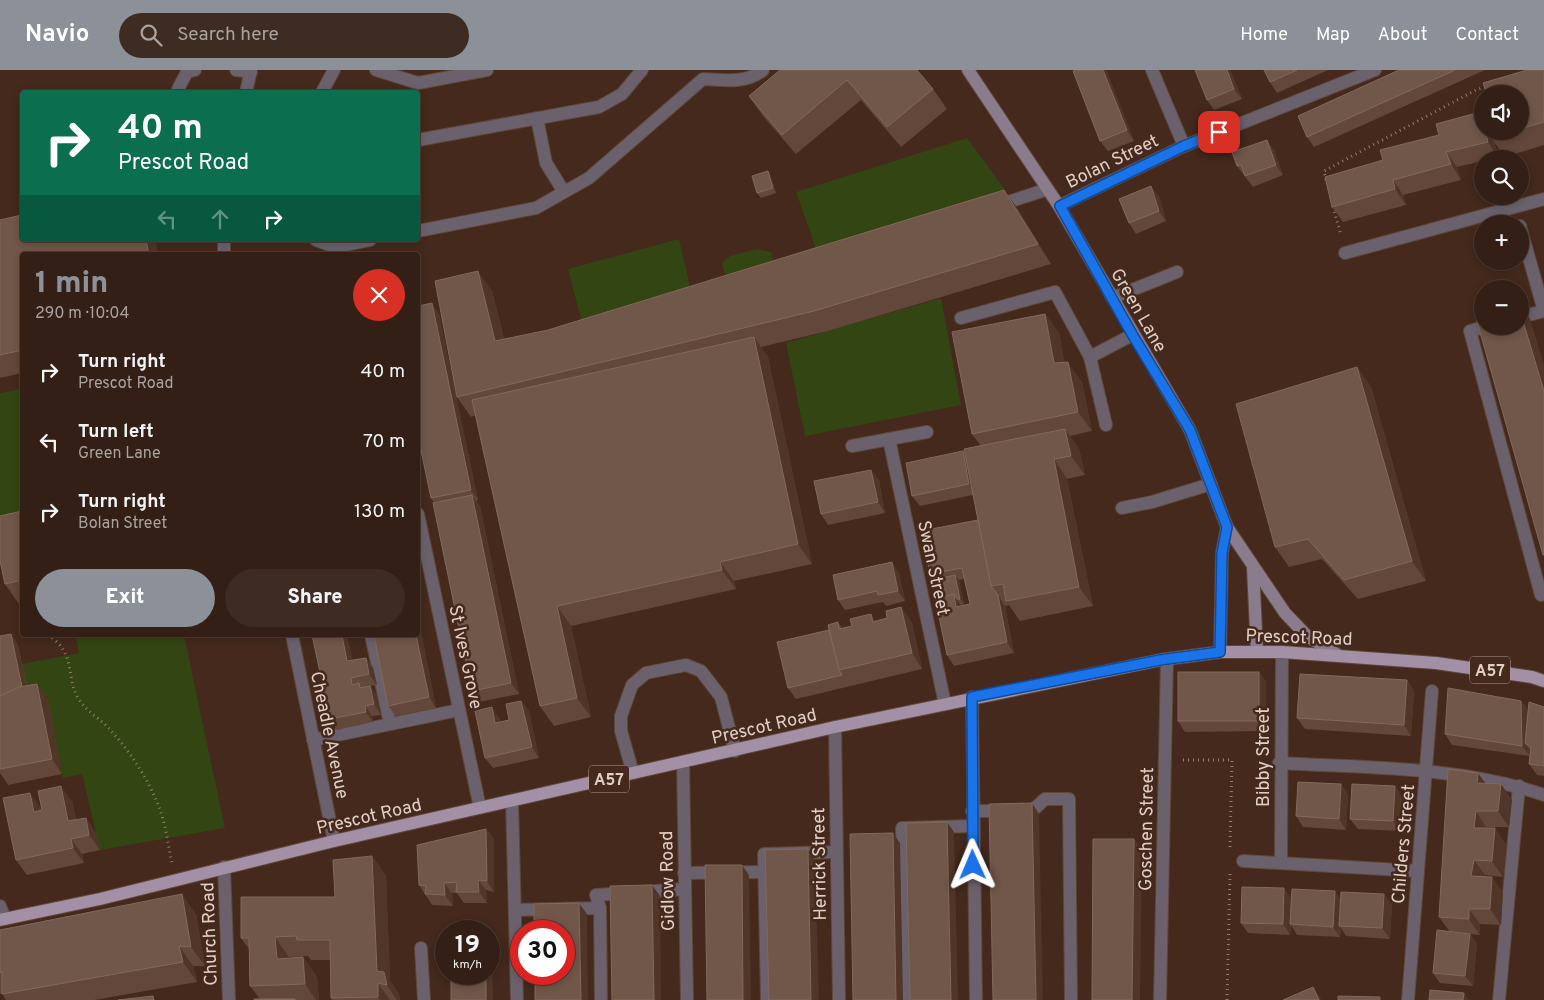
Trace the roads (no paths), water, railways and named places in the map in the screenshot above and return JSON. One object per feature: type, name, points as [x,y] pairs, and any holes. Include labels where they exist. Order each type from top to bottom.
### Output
[{"type":"main road","name":"Green Lane","points":[[968,70],[1060,206],[1132,334],[1190,430],[1227,527],[1253,568],[1257,652]]},
{"type":"main road","points":[[1220,652],[1222,553],[1227,527]]},
{"type":"main road","points":[[1253,568],[1295,625],[1314,641],[1338,655]]},
{"type":"main road","name":"Prescot Road","points":[[2,920],[100,900],[224,867],[334,841],[835,727],[972,697],[1167,659],[1220,652],[1282,652],[1338,655],[1436,663],[1532,676],[1544,681]]},
{"type":"street","points":[[178,89],[187,72],[195,70]]},
{"type":"street","points":[[236,70],[251,71],[246,90]]},
{"type":"street","points":[[323,90],[334,70]]},
{"type":"street","points":[[376,70],[418,83],[486,70]]},
{"type":"street","points":[[420,140],[599,106],[622,94],[642,70]]},
{"type":"street","points":[[420,231],[536,208],[589,178],[703,79],[735,82],[758,75],[764,70]]},
{"type":"street","points":[[1152,70],[1184,146]]},
{"type":"street","name":"Bolan Street","points":[[1060,206],[1184,146],[1375,70]]},
{"type":"street","points":[[537,118],[546,164],[564,192]]},
{"type":"street","points":[[986,209],[1048,189]]},
{"type":"street","points":[[1345,253],[1544,199]]},
{"type":"street","points":[[1514,207],[1517,215]]},
{"type":"street","points":[[323,242],[336,246],[359,242]]},
{"type":"street","points":[[1529,257],[1544,311],[1529,315]]},
{"type":"street","points":[[1112,298],[1177,272]]},
{"type":"street","points":[[961,318],[1056,292],[1090,357],[1106,425]]},
{"type":"street","points":[[1474,330],[1470,331],[1541,595],[1544,594]]},
{"type":"street","points":[[1090,357],[1132,334]]},
{"type":"street","points":[[852,446],[926,432]]},
{"type":"street","name":"Swan Street","points":[[889,439],[945,704]]},
{"type":"street","points":[[1122,508],[1152,502],[1211,484]]},
{"type":"street","name":"St Ives Grove","points":[[420,524],[480,808]]},
{"type":"street","name":"Cheadle Avenue","points":[[292,637],[334,841]]},
{"type":"street","points":[[371,637],[390,724]]},
{"type":"street","name":"Bibby Street","points":[[1281,862],[1282,652]]},
{"type":"street","name":"Goschen Street","points":[[1160,1000],[1167,659]]},
{"type":"street","points":[[633,773],[622,731],[621,716],[632,685],[646,673],[686,665],[701,671],[720,697],[735,751]]},
{"type":"street","name":"Childers Street","points":[[1408,1000],[1432,691]]},
{"type":"street","points":[[972,697],[972,826],[976,1000]]},
{"type":"street","points":[[313,740],[459,710]]},
{"type":"street","name":"Herrick Street","points":[[835,727],[839,844],[839,1000]]},
{"type":"street","name":"Gidlow Road","points":[[683,762],[686,1000]]},
{"type":"street","points":[[1280,763],[1426,771],[1519,786],[1544,795]]},
{"type":"street","points":[[1499,1000],[1519,786]]},
{"type":"street","points":[[972,811],[1032,811],[1045,799],[1069,799],[1071,1000]]},
{"type":"street","points":[[512,801],[517,1000]]},
{"type":"street","points":[[906,1000],[898,840],[902,828],[972,826]]},
{"type":"street","points":[[767,1000],[764,854],[839,844]]},
{"type":"street","points":[[1243,861],[1418,871]]},
{"type":"street","name":"Church Road","points":[[224,867],[229,1000]]},
{"type":"street","points":[[684,873],[764,872]]},
{"type":"street","points":[[601,1000],[600,908],[596,895],[685,889]]},
{"type":"street","points":[[0,906],[2,920]]},
{"type":"street","points":[[516,910],[600,908]]},
{"type":"street","points":[[421,948],[424,1000]]}]
